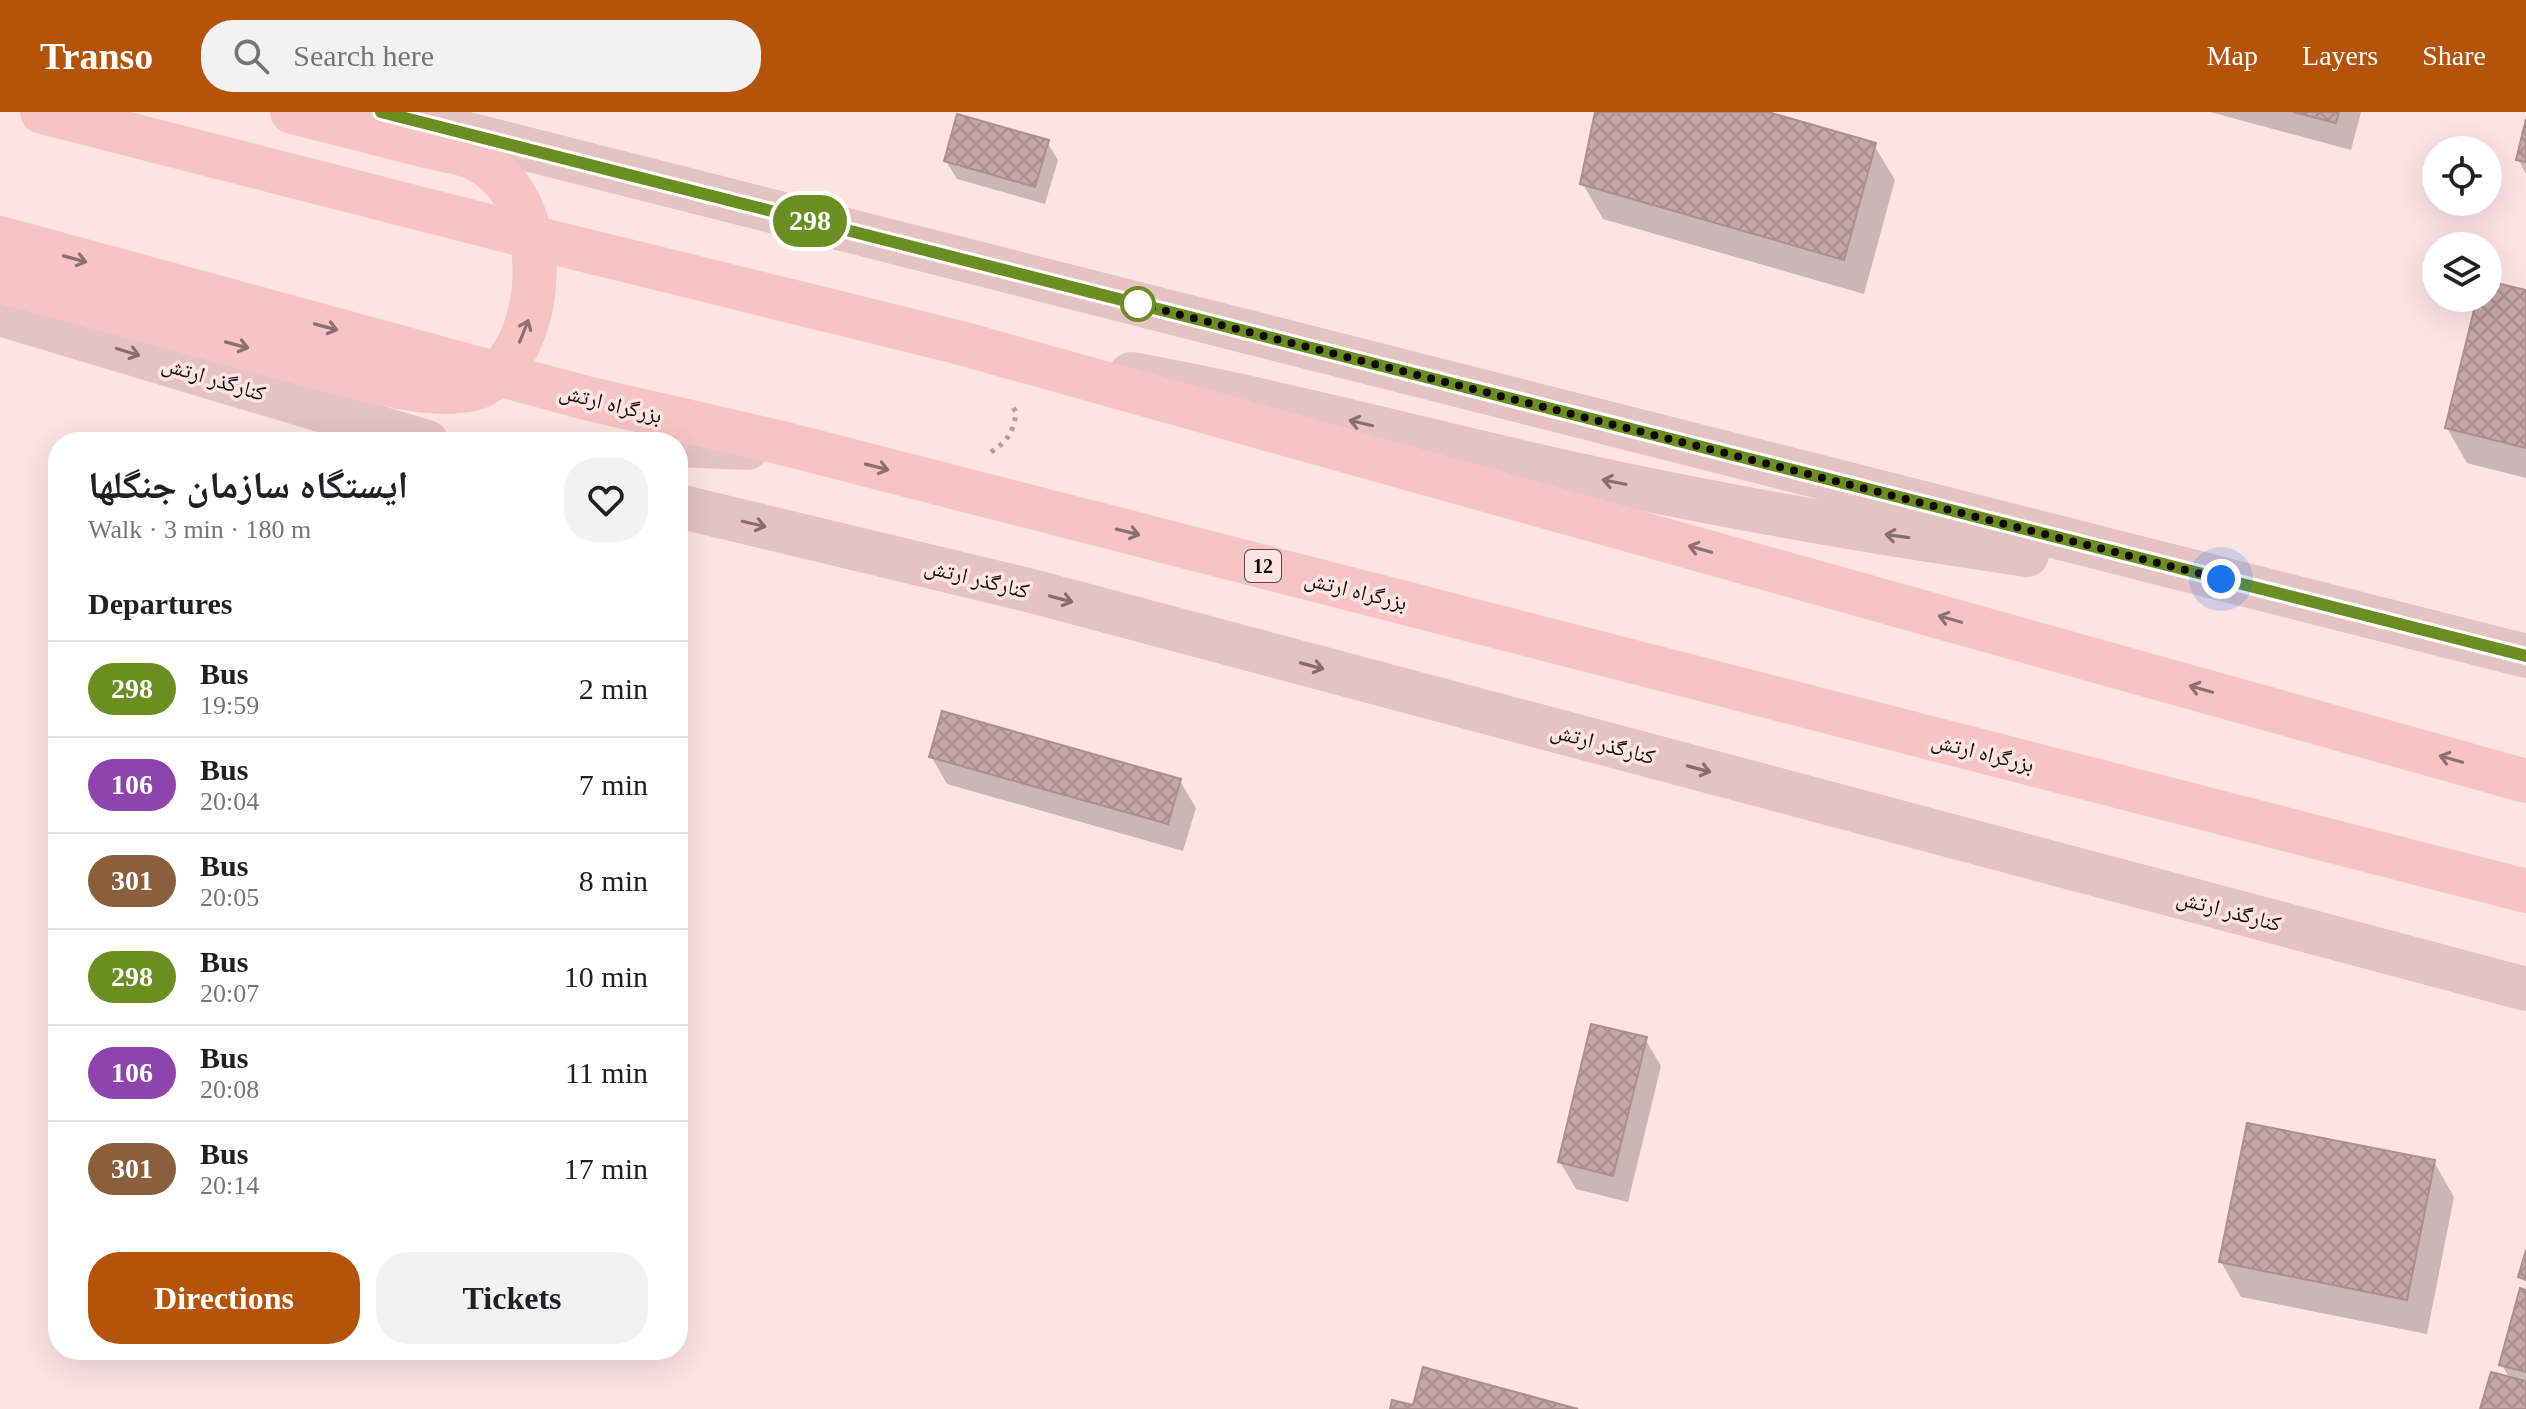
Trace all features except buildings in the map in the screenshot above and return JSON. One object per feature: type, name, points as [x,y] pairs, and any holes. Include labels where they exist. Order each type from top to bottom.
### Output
[{"type":"highway","points":[[42,112],[957,342],[2526,781]]},
{"type":"highway","points":[[0,281],[365,380],[426,392],[476,389],[504,368],[518,346],[531,315],[536,282],[527,221],[509,186],[475,159],[292,112]]},
{"type":"highway","name":"بزرگراه ارتش","points":[[0,238],[586,398],[825,454],[2526,891]]},
{"type":"main road","points":[[381,112],[2526,656]]},
{"type":"main road","name":"کنارگذر ارتش","points":[[0,314],[394,432]]},
{"type":"main road","points":[[957,342],[1232,392],[1575,474],[1875,533],[2252,586]]},
{"type":"main road","points":[[688,446],[825,454]]},
{"type":"main road","name":"کنارگذر ارتش","points":[[688,508],[1028,590],[2526,989]]},
{"type":"path","points":[[991,453],[1004,444],[1015,427],[1016,412],[1009,401]]},
{"type":"bus line","name":"298","points":[[381,112],[2526,656]]},
{"type":"route","points":[[1138,304],[2221,579]]}]
